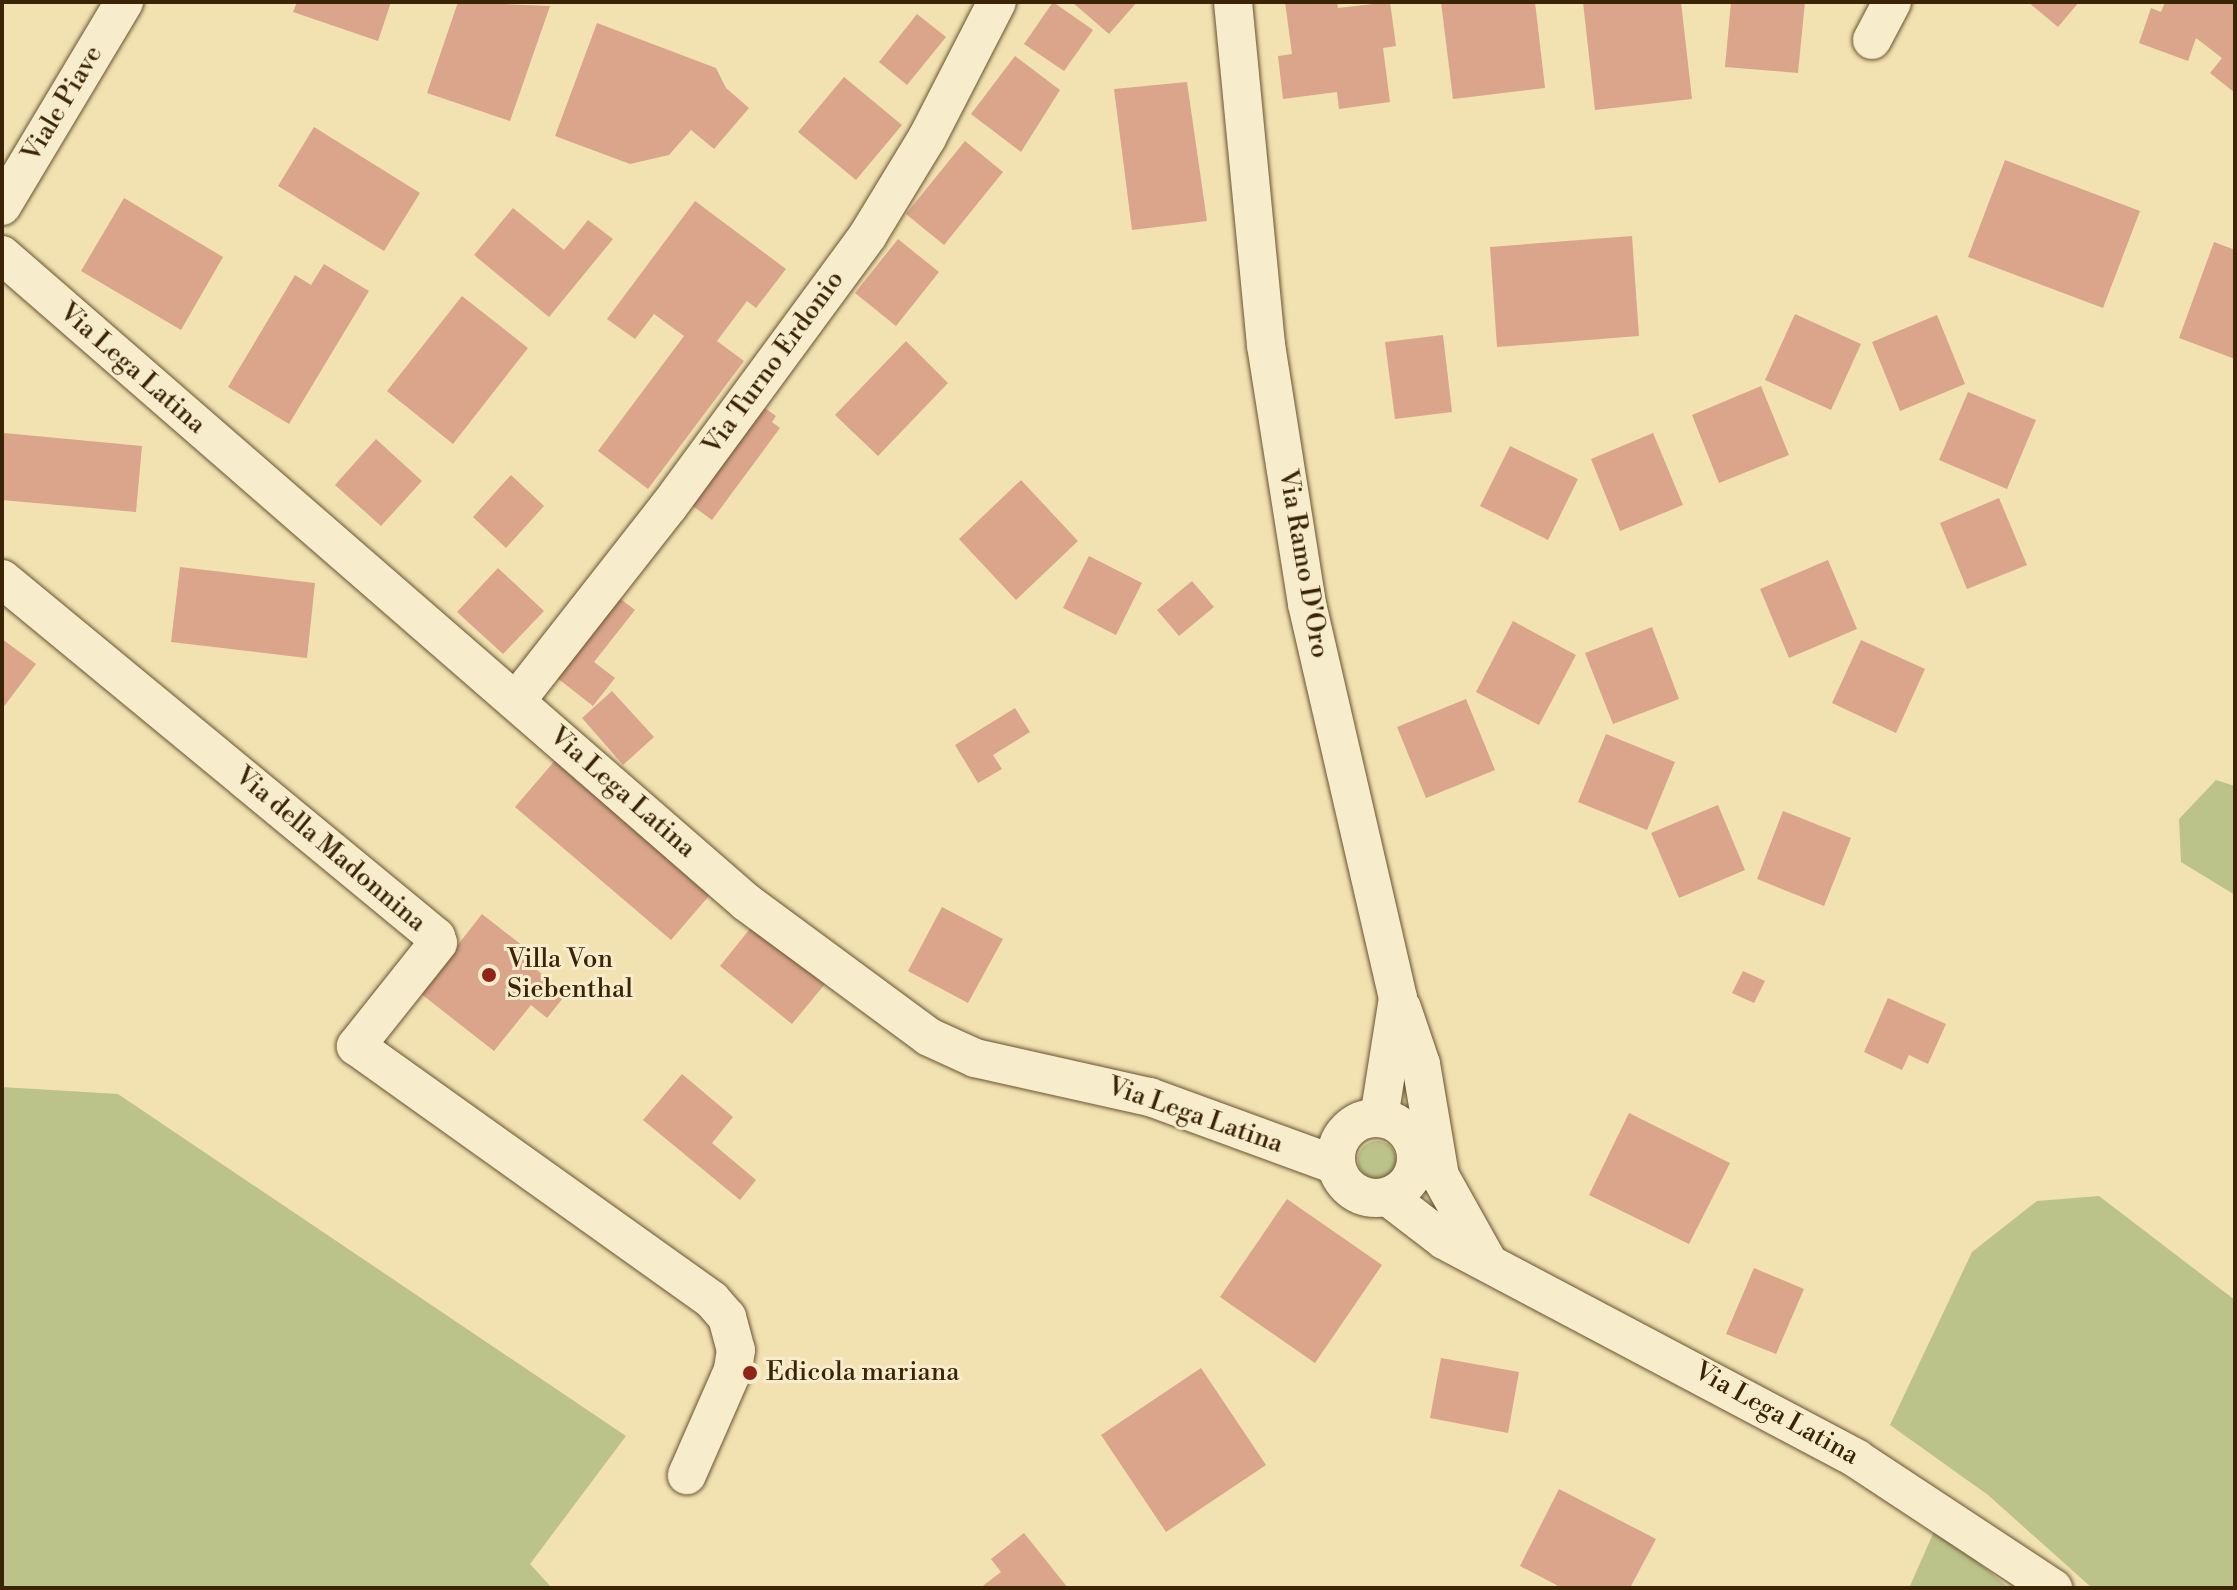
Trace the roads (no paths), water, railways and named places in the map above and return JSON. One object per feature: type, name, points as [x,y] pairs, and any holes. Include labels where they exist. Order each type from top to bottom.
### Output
[{"type":"street","name":"Viale Piave","points":[[2,206],[124,2]]},
{"type":"street","name":"Via Turno Erdonio","points":[[516,701],[669,506],[868,235],[927,138],[997,2]]},
{"type":"street","name":"Via Ramo D'Oro","points":[[1233,2],[1266,345],[1307,604],[1398,998],[1379,1118]]},
{"type":"street","points":[[1872,40],[1892,2]]},
{"type":"street","name":"Via Lega Latina","points":[[2,255],[746,902],[941,1045],[975,1058],[1150,1097],[1336,1165]]},
{"type":"street","name":"Via della Madonnina","points":[[2,579],[436,937],[438,943],[356,1046],[712,1300],[732,1328],[736,1358],[717,1416],[687,1475]]},
{"type":"street","points":[[1398,998],[1418,1052],[1429,1110],[1423,1160],[1407,1182],[1388,1197],[1360,1196],[1349,1189],[1336,1165],[1346,1131],[1379,1118],[1400,1126],[1423,1160],[1487,1260]]},
{"type":"street","name":"Via Lega Latina","points":[[1388,1197],[1428,1230],[1857,1459],[2053,1588]]},
{"type":"place","name":"Villa Von Siebenthal","points":[[489,975]]},
{"type":"place","name":"Edicola mariana","points":[[750,1373]]}]
